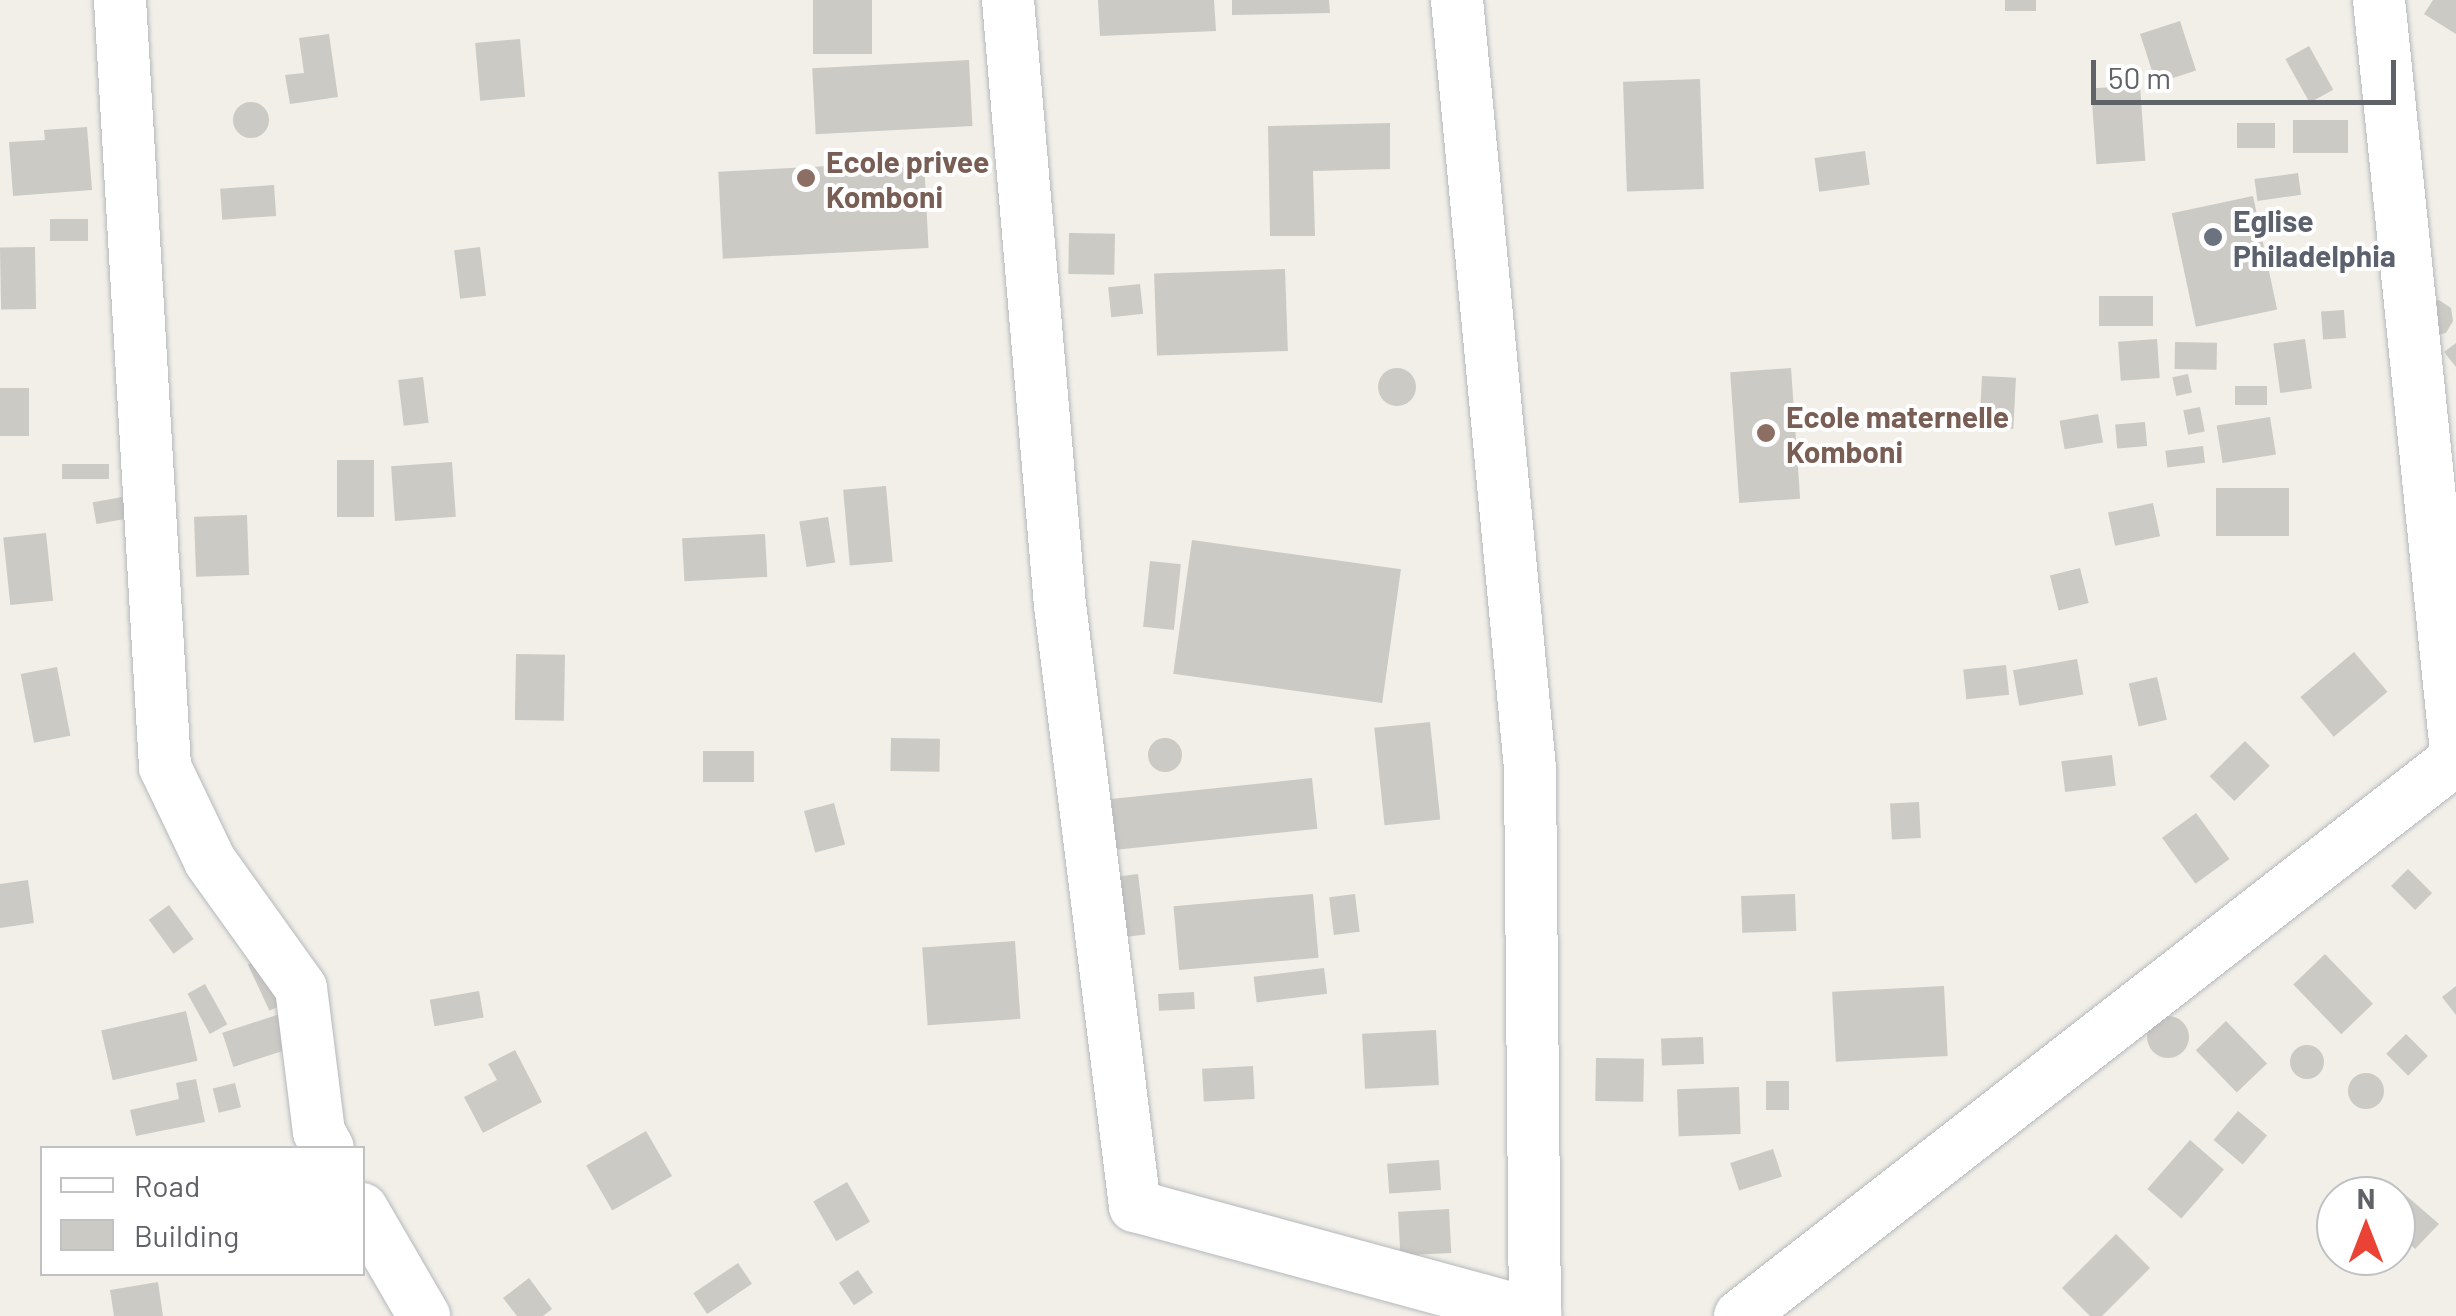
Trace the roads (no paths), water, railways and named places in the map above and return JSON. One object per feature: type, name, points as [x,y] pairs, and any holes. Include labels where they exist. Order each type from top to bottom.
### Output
[{"type":"street","points":[[120,0],[165,767],[210,862],[301,988],[319,1132],[327,1146]]},
{"type":"street","points":[[1008,0],[1060,606],[1135,1206],[1535,1316],[1530,768],[1457,0]]},
{"type":"street","points":[[1740,1316],[2456,755],[2379,0]]},
{"type":"street","points":[[365,1214],[424,1316]]},
{"type":"place","name":"Ecole privee Komboni","points":[[806,178]]},
{"type":"place","name":"Eglise Philadelphia","points":[[2213,237]]},
{"type":"place","name":"Ecole maternelle Komboni","points":[[1766,433]]}]
